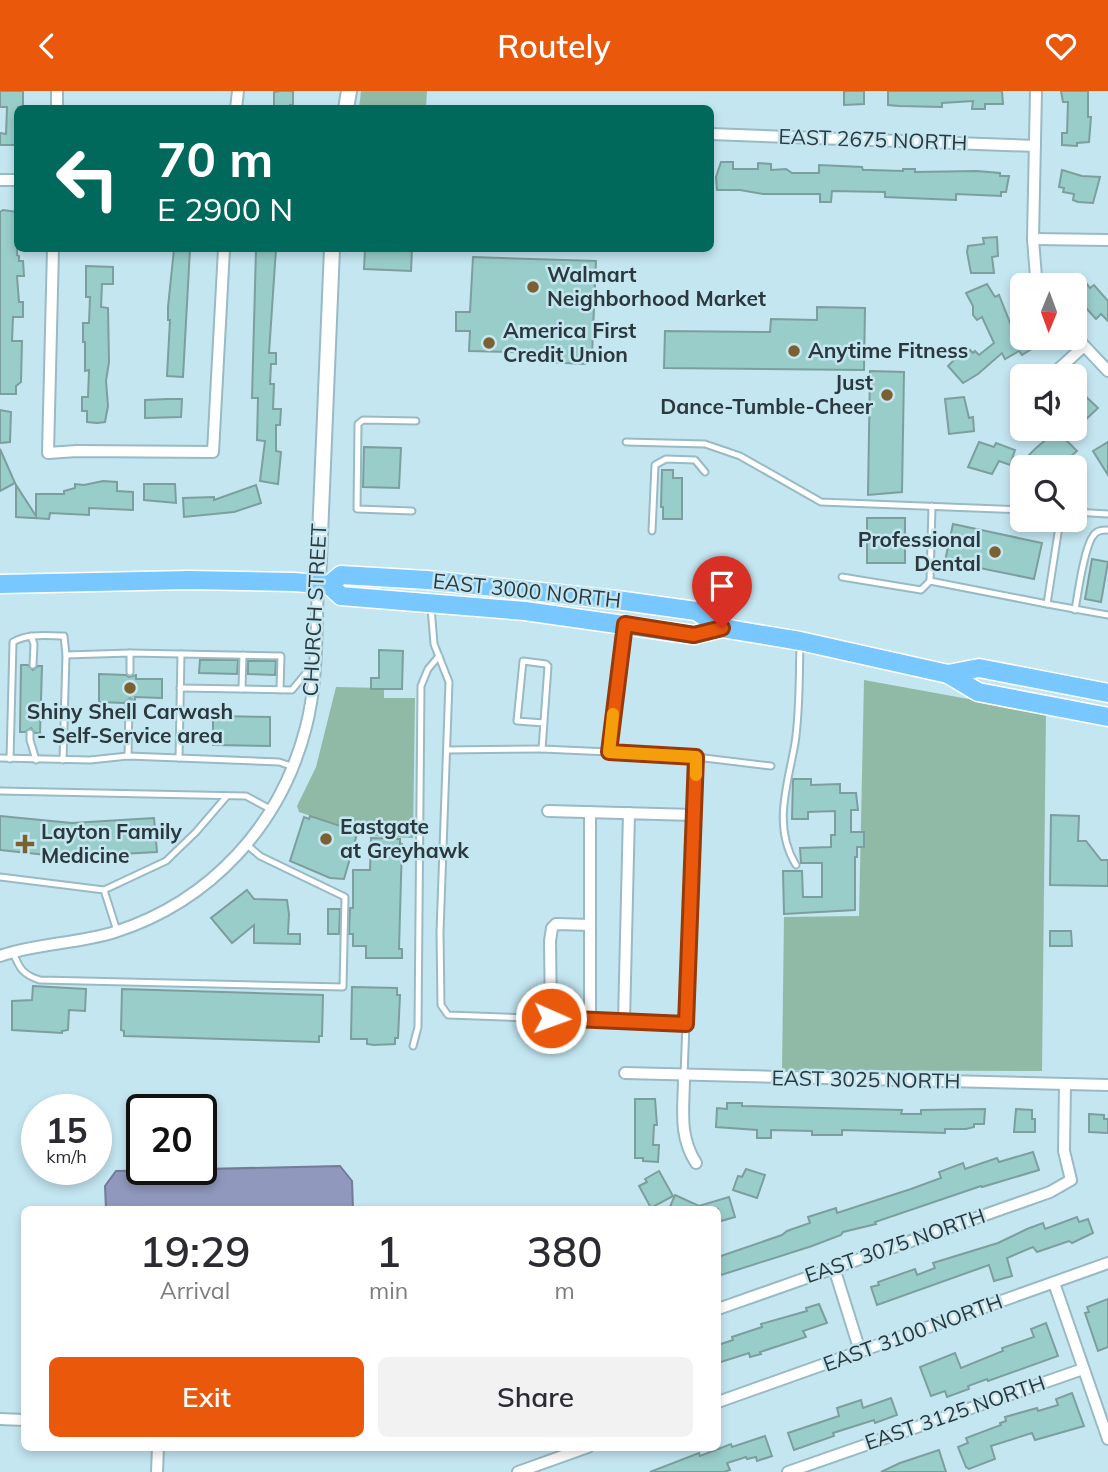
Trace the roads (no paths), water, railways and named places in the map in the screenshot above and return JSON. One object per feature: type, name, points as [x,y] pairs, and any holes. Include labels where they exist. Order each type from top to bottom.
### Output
[{"type":"main road","name":"EAST 3000 NORTH","points":[[0,584],[190,580],[324,584],[341,575],[366,576],[617,600],[696,611],[722,628]]},
{"type":"main road","name":"EAST 3000 NORTH","points":[[324,584],[341,596],[525,611],[694,635],[722,628],[800,641],[956,678],[978,692],[1108,717]]},
{"type":"main road","name":"EAST 3000 NORTH","points":[[956,678],[979,668],[1108,693]]},
{"type":"main road","points":[[956,678],[990,681],[1108,704]]},
{"type":"street","points":[[1036,91],[1033,239],[1036,273]]},
{"type":"street","name":"EAST 2675 NORTH","points":[[714,134],[1035,146]]},
{"type":"street","points":[[1033,239],[1108,240]]},
{"type":"street","points":[[53,252],[48,453],[213,452],[224,252]]},
{"type":"street","name":"CHURCH STREET","points":[[0,956],[80,942],[117,931],[180,904],[226,868],[285,790],[307,725],[324,584],[332,252]]},
{"type":"street","points":[[1087,349],[1108,371]]},
{"type":"street","points":[[1064,364],[1080,350]]},
{"type":"street","points":[[548,811],[694,815]]},
{"type":"street","points":[[590,812],[590,1020]]},
{"type":"street","points":[[624,1021],[629,813]]},
{"type":"street","points":[[551,1018],[552,928],[556,924],[590,925]]},
{"type":"street","name":"EAST 3025 NORTH","points":[[625,1073],[1108,1086]]},
{"type":"street","points":[[684,1076],[683,1135],[688,1151],[696,1163]]},
{"type":"street","name":"EAST 3075 NORTH","points":[[721,1308],[1050,1192],[1072,1180],[1064,1151],[1065,1084]]},
{"type":"street","name":"EAST 3100 NORTH","points":[[721,1401],[1108,1263]]},
{"type":"street","points":[[834,1268],[860,1351]]},
{"type":"street","points":[[1054,1283],[1107,1433]]},
{"type":"street","name":"EAST 3125 NORTH","points":[[788,1472],[1083,1369]]},
{"type":"street","points":[[0,1419],[21,1420]]},
{"type":"street","points":[[157,1472],[158,1451]]},
{"type":"street","points":[[518,1472],[577,1451]]},
{"type":"lane","points":[[412,511],[360,510],[355,506],[358,424],[363,420],[416,421]]},
{"type":"lane","points":[[626,442],[705,444],[740,456],[821,502],[1010,509]]},
{"type":"lane","points":[[652,531],[655,465],[666,459],[695,460],[705,472]]},
{"type":"lane","points":[[842,577],[921,590],[930,582],[932,506]]},
{"type":"lane","points":[[1087,513],[1108,514]]},
{"type":"lane","points":[[1075,610],[1088,546],[1099,530],[1108,530]]},
{"type":"lane","points":[[1047,604],[1058,532]]},
{"type":"lane","points":[[930,582],[1108,615]]},
{"type":"lane","points":[[430,604],[434,644],[449,682],[440,932],[441,1005],[448,1015],[686,1024]]},
{"type":"lane","points":[[609,752],[625,624]]},
{"type":"lane","points":[[31,636],[34,644],[33,665]]},
{"type":"lane","points":[[10,759],[13,642],[21,637],[64,636],[66,655],[63,760]]},
{"type":"lane","points":[[796,865],[789,853],[783,826],[783,800],[795,743],[800,641]]},
{"type":"lane","points":[[66,655],[131,653],[281,656],[280,690]]},
{"type":"lane","points":[[130,672],[131,653]]},
{"type":"lane","points":[[179,758],[181,654]]},
{"type":"lane","points":[[242,689],[243,655]]},
{"type":"lane","points":[[413,1046],[418,1027],[421,686],[428,669],[439,656]]},
{"type":"lane","points":[[542,749],[544,723],[548,666],[523,661],[517,721],[544,723]]},
{"type":"lane","points":[[180,688],[292,690],[315,666]]},
{"type":"lane","points":[[128,756],[129,703]]},
{"type":"lane","points":[[30,733],[36,760]]},
{"type":"lane","points":[[447,750],[542,749],[609,752],[696,757],[771,767]]},
{"type":"lane","points":[[0,758],[63,760],[128,756],[279,762],[295,767]]},
{"type":"lane","points":[[684,1076],[696,757]]},
{"type":"lane","points":[[0,792],[246,796],[272,810]]},
{"type":"lane","points":[[0,877],[104,890],[166,861],[227,796]]},
{"type":"lane","points":[[13,952],[26,976],[40,980],[343,987],[345,897],[260,856],[246,844]]},
{"type":"lane","points":[[104,890],[117,931]]},
{"type":"water","points":[[340,1166],[352,1181],[353,1206],[106,1206],[105,1186],[112,1185],[112,1176],[116,1171],[126,1171],[126,1185],[217,1185],[217,1169]]},
{"type":"place","name":"Walmart Neighborhood Market","points":[[533,287]]},
{"type":"place","name":"America First Credit Union","points":[[489,343]]},
{"type":"place","name":"Anytime Fitness","points":[[794,351]]},
{"type":"place","name":"Just Dance-Tumble-Cheer","points":[[887,395]]},
{"type":"place","name":"Professional Dental","points":[[995,552]]},
{"type":"place","name":"Shiny Shell Carwash - Self-Service area","points":[[130,688]]},
{"type":"place","name":"Eastgate at Greyhawk","points":[[326,839]]},
{"type":"place","name":"Layton Family Medicine","points":[[25,844]]}]
